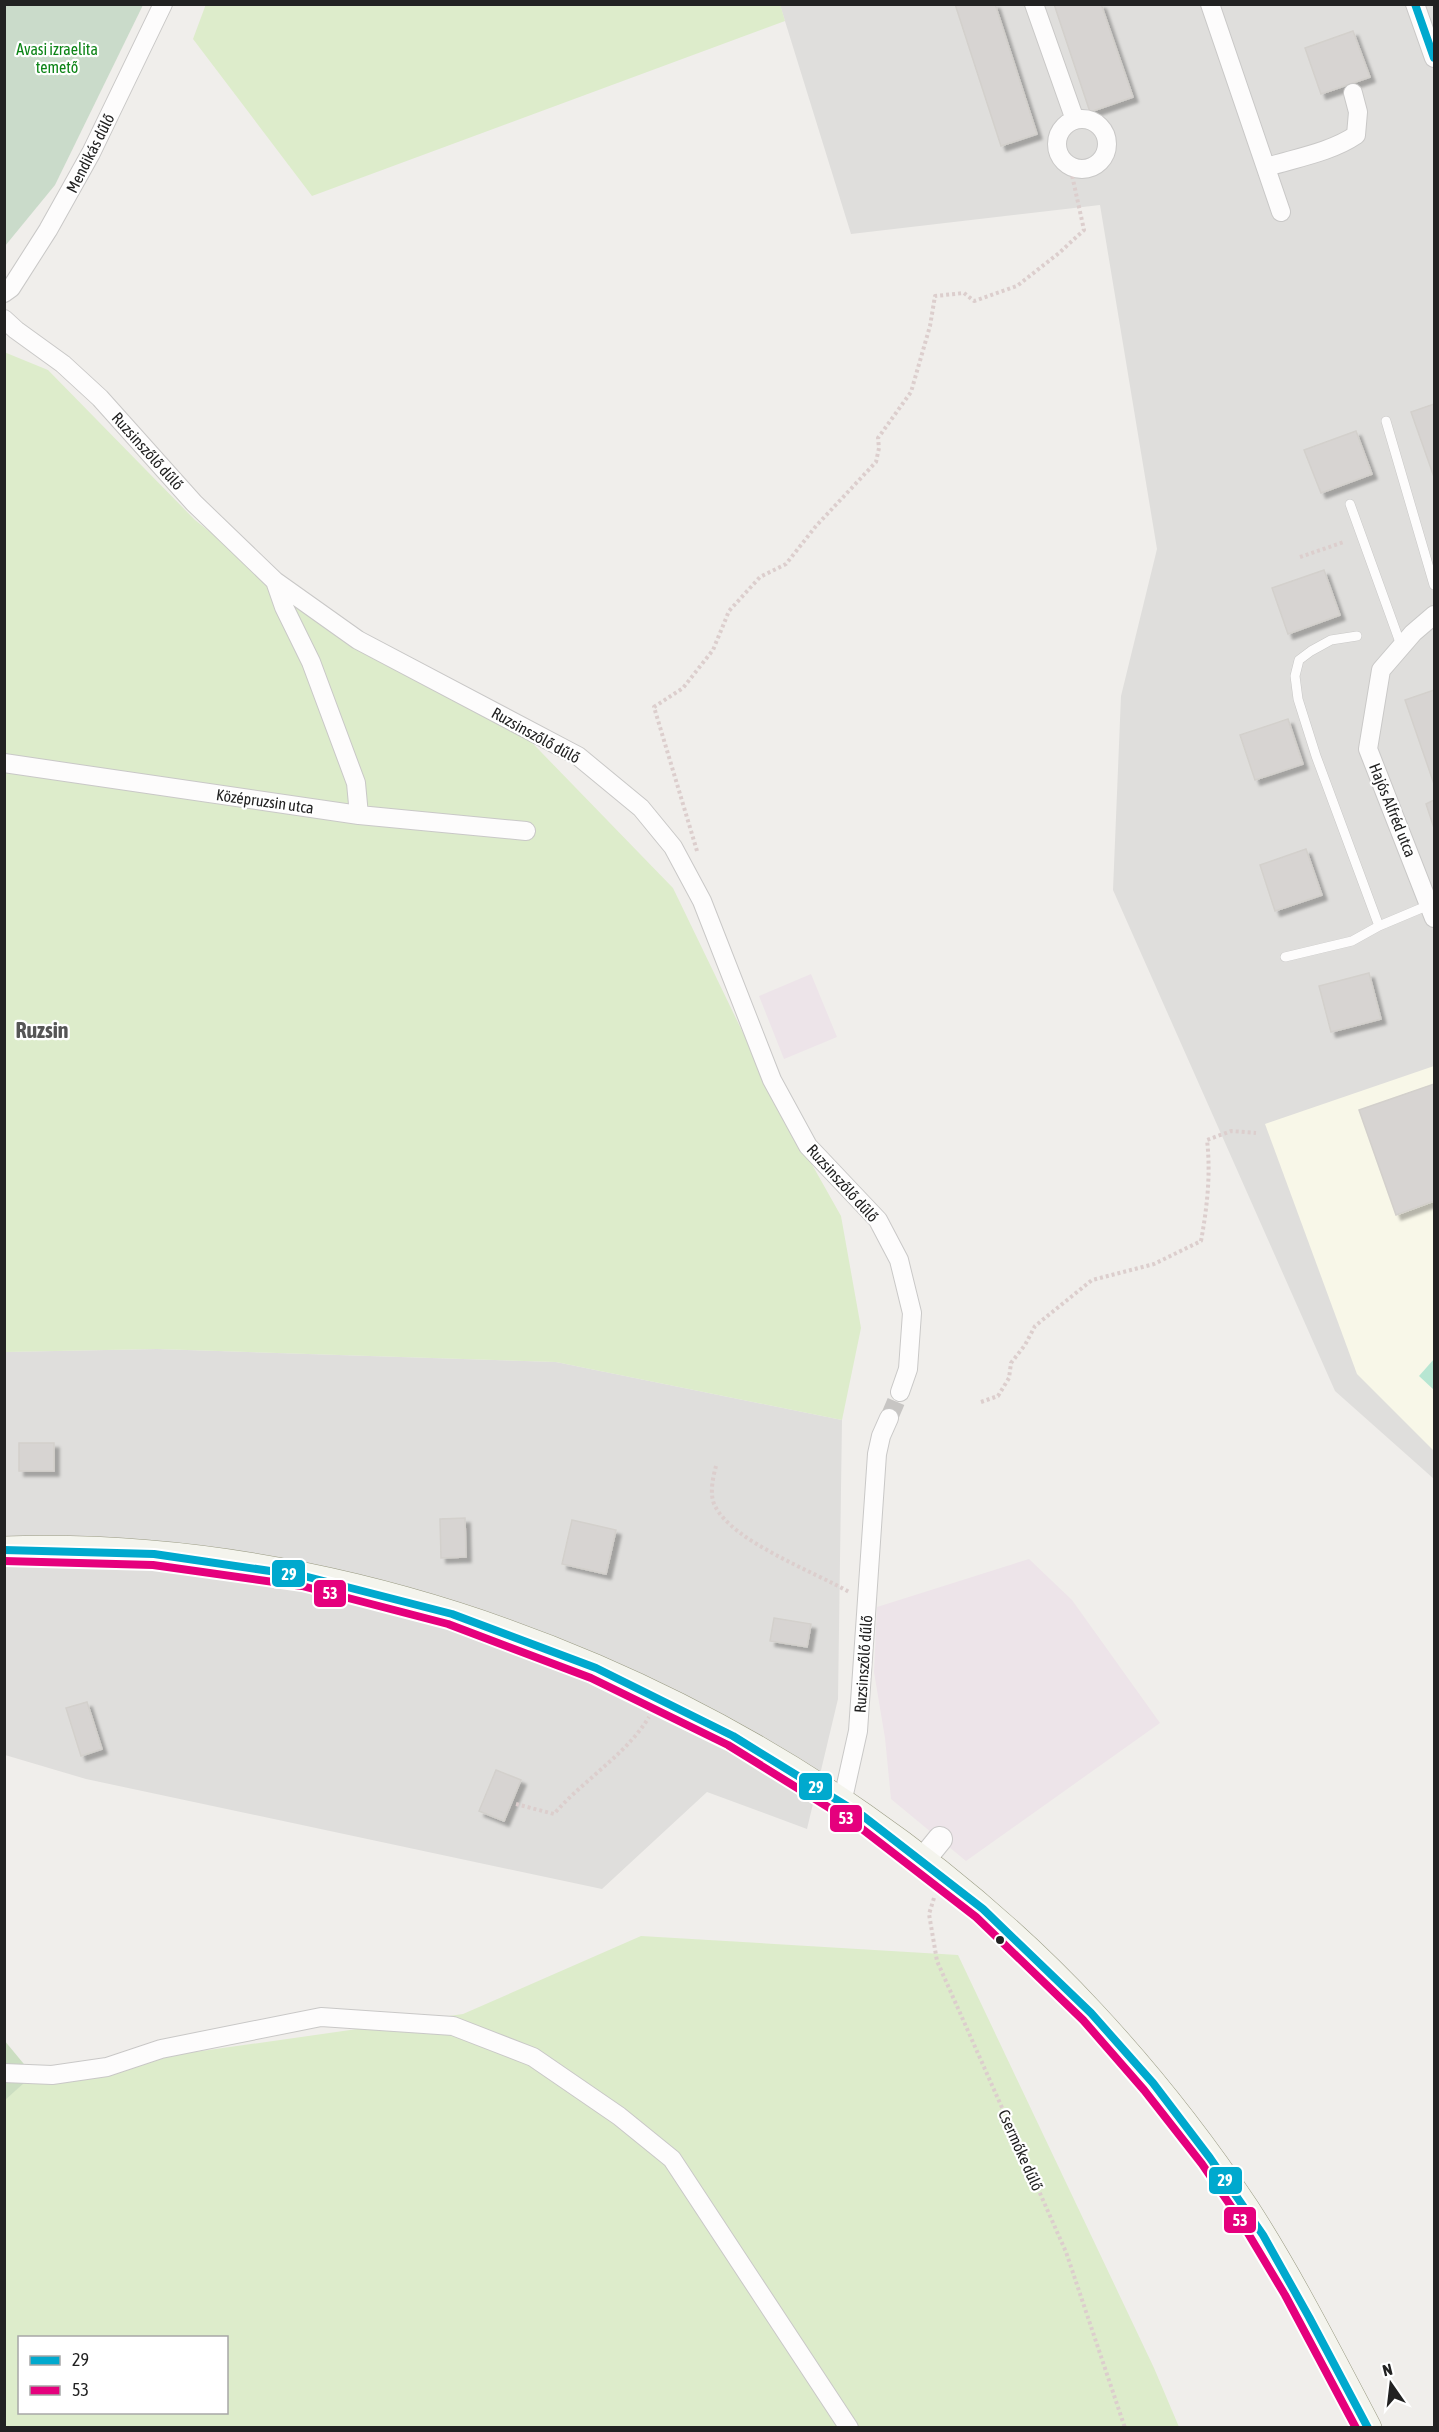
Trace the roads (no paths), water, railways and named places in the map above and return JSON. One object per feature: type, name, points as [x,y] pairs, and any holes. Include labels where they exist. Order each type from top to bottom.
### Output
[{"type":"main road","points":[[4,1550],[60,1548],[148,1553],[254,1567],[358,1588],[481,1624],[592,1666],[661,1696],[720,1728],[842,1803],[933,1867],[1031,1952],[1093,2015],[1151,2083],[1200,2145],[1246,2210],[1292,2287],[1368,2427]]},
{"type":"street","name":"Mendikás dűlő","points":[[4,293],[11,288],[48,231],[92,153],[163,4]]},
{"type":"street","points":[[1034,4],[1075,120]]},
{"type":"street","points":[[1210,4],[1281,212]]},
{"type":"street","points":[[1415,4],[1434,58]]},
{"type":"street","points":[[1267,167],[1328,149],[1356,135],[1358,112],[1353,93]]},
{"type":"street","points":[[1083,119],[1099,124],[1107,138],[1108,147],[1101,162],[1094,167],[1086,169],[1070,166],[1059,154],[1058,137],[1068,123],[1075,120],[1083,119]]},
{"type":"street","name":"Ruzsinszőlő dűlő","points":[[4,319],[63,364],[100,398],[194,503],[275,581],[358,640],[578,756],[641,808],[673,847],[702,901],[772,1080],[808,1146],[878,1220],[899,1260],[912,1313],[908,1369],[900,1392]]},
{"type":"street","points":[[275,581],[284,607],[311,663],[356,783],[359,815]]},
{"type":"street","name":"Hajós Alfréd utca","points":[[1432,911],[1368,748],[1381,670],[1413,633],[1434,615]]},
{"type":"street","name":"Középruzsin utca","points":[[4,762],[359,815],[526,831]]},
{"type":"street","name":"Ruzsinszőlő dűlő","points":[[842,1803],[858,1731],[877,1455],[881,1436],[889,1418]]},
{"type":"street","points":[[933,1867],[940,1839]]},
{"type":"street","points":[[4,2073],[52,2075],[107,2067],[161,2049],[321,2017],[453,2026],[533,2057],[619,2116],[672,2159],[849,2427]]},
{"type":"lane","points":[[1386,421],[1434,585]]},
{"type":"lane","points":[[1350,504],[1402,648]]},
{"type":"lane","points":[[1358,636],[1331,640],[1311,651],[1299,660],[1295,676],[1298,699],[1316,756],[1379,926]]},
{"type":"lane","points":[[1285,957],[1352,941],[1379,926],[1432,911]]},
{"type":"tunnel","points":[[889,1418],[900,1392]]},
{"type":"district","name":"Ruzsin","points":[[42,1030]]},
{"type":"park label","name":"Avasi izraelita temető","points":[[57,58]]}]
